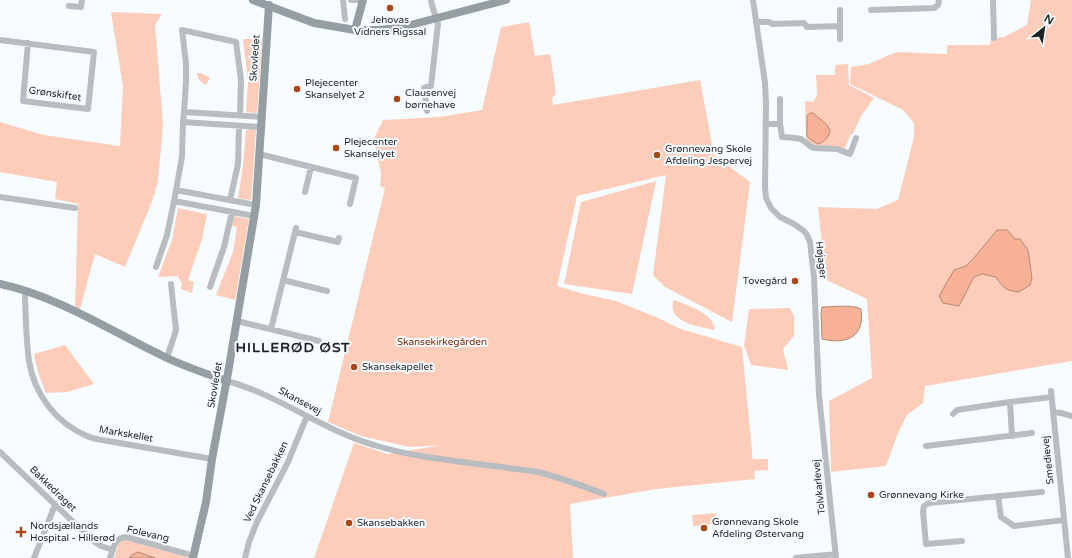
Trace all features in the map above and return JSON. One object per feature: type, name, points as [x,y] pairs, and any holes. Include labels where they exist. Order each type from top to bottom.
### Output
[{"type":"street","points":[[69,6],[81,7],[82,0]]},
{"type":"street","points":[[253,0],[269,3],[314,23],[355,30],[399,28],[437,18],[483,3],[506,0]]},
{"type":"street","points":[[343,0],[345,19]]},
{"type":"street","points":[[351,0],[363,0],[355,30]]},
{"type":"street","points":[[427,111],[424,88],[430,86],[438,24],[430,0]]},
{"type":"street","name":"Højager","points":[[753,0],[765,83],[766,198],[771,208],[780,217],[804,231],[810,242],[814,276],[821,413]]},
{"type":"street","points":[[871,10],[934,8],[938,5],[939,0]]},
{"type":"street","points":[[993,0],[994,38]]},
{"type":"street","name":"Skovledet","points":[[194,557],[206,502],[212,459],[227,381],[256,205],[269,3]]},
{"type":"street","points":[[840,10],[840,40]]},
{"type":"street","points":[[756,22],[769,22],[773,24],[804,23],[807,27],[839,26]]},
{"type":"street","name":"Skovledet","points":[[156,267],[167,235],[182,156],[186,63],[182,30],[236,42],[241,80],[240,116]]},
{"type":"street","name":"Grønskiftet","points":[[0,40],[94,52],[88,109],[23,101],[28,44]]},
{"type":"street","points":[[780,99],[780,124],[782,137],[801,139],[814,148],[833,148],[850,154],[856,138]]},
{"type":"street","points":[[184,112],[262,117]]},
{"type":"street","points":[[183,122],[261,127]]},
{"type":"street","points":[[766,124],[780,124]]},
{"type":"street","points":[[230,200],[238,164],[239,126]]},
{"type":"street","points":[[259,154],[356,178],[350,204]]},
{"type":"street","points":[[305,192],[311,166]]},
{"type":"street","points":[[176,190],[256,205]]},
{"type":"street","points":[[0,196],[75,208]]},
{"type":"street","points":[[174,201],[254,216]]},
{"type":"street","points":[[210,287],[224,247],[232,212]]},
{"type":"street","points":[[270,329],[295,230],[338,242],[339,238]]},
{"type":"street","points":[[283,280],[327,291]]},
{"type":"street","name":"Skansevej","points":[[0,284],[26,290],[83,315],[167,358],[252,389],[356,440],[389,450],[418,456],[538,472],[604,494]]},
{"type":"street","points":[[167,358],[176,330],[171,284]]},
{"type":"street","name":"Markskellet","points":[[26,290],[25,299],[29,361],[35,383],[42,397],[62,422],[74,430],[102,440],[212,459]]},
{"type":"street","points":[[237,321],[318,341]]},
{"type":"street","name":"Smedievej","points":[[953,414],[957,410],[1051,394],[1064,520],[1069,546],[1068,558]]},
{"type":"street","points":[[1010,402],[1012,436]]},
{"type":"street","points":[[1053,412],[1072,416]]},
{"type":"street","name":"Tolvkarlevej","points":[[821,413],[836,556]]},
{"type":"street","name":"Ved Skansebakken","points":[[245,558],[249,542],[257,522],[288,462],[307,416]]},
{"type":"street","name":"Smedievej","points":[[926,446],[1032,433]]},
{"type":"street","name":"Bakkedraget","points":[[0,452],[92,540],[101,546],[113,550]]},
{"type":"street","name":"Smedievej","points":[[962,541],[926,544],[923,511],[924,506],[928,503],[1042,492]]},
{"type":"street","points":[[998,496],[1001,518],[1014,526],[1064,520]]},
{"type":"street","points":[[34,558],[55,505]]},
{"type":"street","name":"Folevang","points":[[110,558],[117,540],[121,537],[126,537],[194,557]]},
{"type":"street","points":[[796,558],[836,556]]},
{"type":"green space","points":[[1031,0],[1072,0],[1072,361],[925,386],[923,403],[907,415],[898,433],[886,466],[831,472],[829,401],[872,378],[867,299],[826,280],[818,207],[877,209],[898,200],[914,137],[914,123],[903,110],[850,84],[851,67],[869,64],[898,52],[947,54],[947,45],[990,45],[991,38],[1004,37],[1027,25]],"holes":[[[973,259],[1019,292],[1001,285],[996,277],[982,274],[974,277],[959,306],[939,296],[954,270],[966,266]]]},
{"type":"green space","points":[[111,12],[162,14],[155,25],[163,125],[158,181],[153,199],[125,267],[95,254],[80,309],[75,307],[78,204],[55,199],[57,182],[0,172],[0,122],[44,135],[120,146],[123,87]]},
{"type":"green space","name":"Skansekirkegården","points":[[529,22],[535,56],[550,54],[556,93],[552,99],[553,105],[700,80],[714,155],[750,182],[732,322],[665,287],[653,275],[666,175],[577,196],[557,286],[616,301],[681,329],[742,347],[753,462],[753,459],[768,459],[768,470],[754,471],[755,479],[656,489],[570,504],[573,558],[314,558],[354,443],[388,454],[441,445],[409,447],[361,436],[328,422],[385,188],[380,186],[381,174],[374,138],[383,120],[439,117],[482,110],[501,27]]},
{"type":"green space","points":[[243,39],[262,41],[257,113],[246,112],[248,82]]},
{"type":"green space","points":[[848,64],[849,85],[874,98],[861,116],[844,150],[814,146],[806,142],[805,101],[813,102],[817,96],[816,75],[835,75],[835,65]]},
{"type":"green space","points":[[197,73],[201,73],[210,78],[206,85],[202,83]]},
{"type":"green space","points":[[256,129],[251,200],[238,198],[246,130]]},
{"type":"green space","points":[[656,181],[632,294],[564,284],[581,202]]},
{"type":"green space","points":[[178,208],[207,214],[202,239],[188,280],[194,282],[192,293],[181,289],[182,283],[177,276],[158,277],[172,240]]},
{"type":"green space","points":[[234,216],[249,219],[235,300],[216,295],[233,252],[237,227],[232,226]]},
{"type":"green space","points":[[675,300],[706,315],[714,325],[714,330],[690,324],[679,319],[675,315],[673,309],[673,301]]},
{"type":"green space","points":[[790,308],[794,316],[794,336],[783,349],[788,370],[751,365],[744,345],[749,309]]},
{"type":"green space","points":[[65,345],[94,384],[67,392],[46,393],[38,374],[34,354]]},
{"type":"green space","points":[[716,513],[718,524],[693,526],[692,515]]},
{"type":"green space","points":[[122,540],[187,558],[114,558],[119,543]]},
{"type":"shaded area","points":[[810,113],[813,113],[827,125],[830,130],[826,139],[818,144],[807,136],[807,116]]},
{"type":"shaded area","points":[[997,230],[1007,230],[1015,239],[1020,239],[1028,250],[1032,278],[1030,285],[1019,292],[1011,291],[1002,286],[996,277],[982,274],[974,277],[959,306],[943,303],[939,296],[954,270],[966,266]]},
{"type":"shaded area","points":[[848,306],[861,309],[860,326],[857,332],[846,340],[831,341],[822,339],[822,307]]},
{"type":"shaded area","points":[[138,552],[155,558],[129,558]]},
{"type":"place","name":"Jehovas Vidners Rigssal","points":[[390,8]]},
{"type":"place","name":"Plejecenter Skanselyet 2","points":[[297,89]]},
{"type":"place","name":"Clausenvej børnehave","points":[[397,99]]},
{"type":"place","name":"Plejecenter Skanselyet","points":[[336,148]]},
{"type":"place","name":"Grønnevang Skole Afdeling Jespervej","points":[[657,155]]},
{"type":"place","name":"Tovegård","points":[[795,281]]},
{"type":"place","name":"Skansekapellet","points":[[354,367]]},
{"type":"place","name":"Grønnevang Kirke","points":[[871,495]]},
{"type":"place","name":"Skansebakken","points":[[349,523]]},
{"type":"place","name":"Grønnevang Skole Afdeling Østervang","points":[[704,528]]},
{"type":"place","name":"Nordsjællands Hospital - Hillerød","points":[[21,532]]},
{"type":"district","name":"HILLERØD ØST","points":[[293,347]]}]
